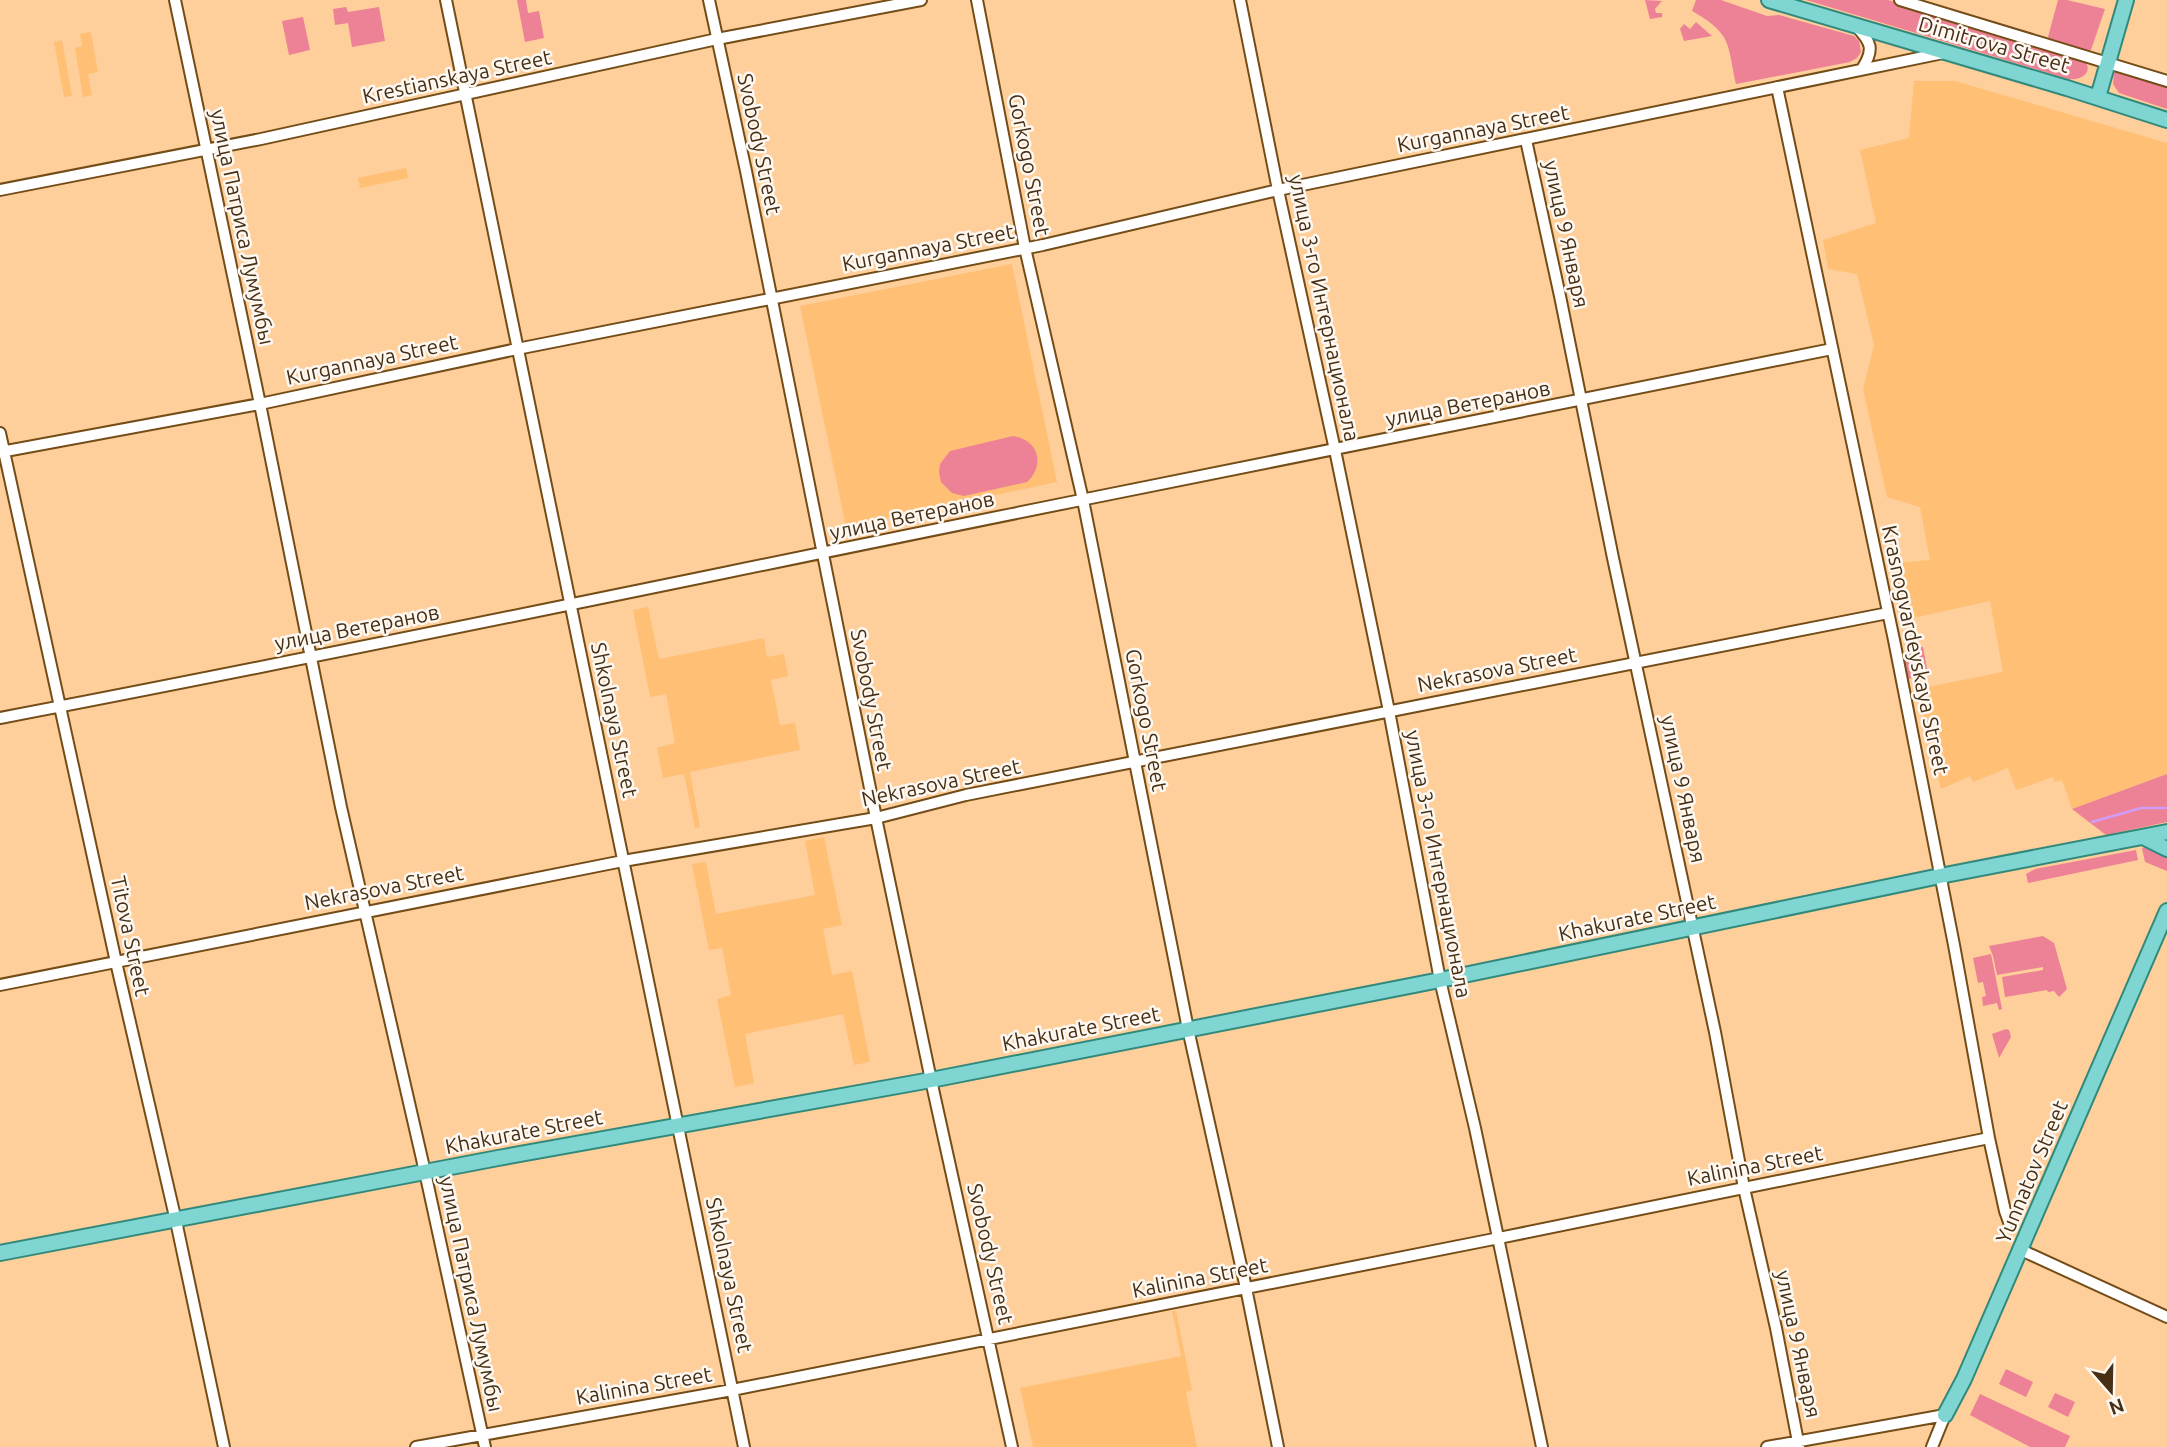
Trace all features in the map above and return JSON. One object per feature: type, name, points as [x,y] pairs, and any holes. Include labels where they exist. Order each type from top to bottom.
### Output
[{"type":"main road","name":"Dimitrova Street","points":[[1769,0],[2167,120]]},
{"type":"main road","points":[[2104,62],[2117,0]]},
{"type":"main road","points":[[2094,96],[2126,0]]},
{"type":"main road","name":"Khakurate Street","points":[[0,1253],[931,1080],[2167,832]]},
{"type":"main road","points":[[2143,837],[2167,849]]},
{"type":"main road","name":"Yunnatov Street","points":[[1945,1415],[1964,1379],[2021,1250],[2167,911]]},
{"type":"street","name":"улица Патриса Лумумбы","points":[[175,0],[363,912],[425,1172],[485,1447]]},
{"type":"street","name":"Shkolnaya Street","points":[[446,0],[744,1447]]},
{"type":"street","name":"Svobody Street","points":[[709,0],[876,818],[1012,1447]]},
{"type":"street","name":"Krestianskaya Street","points":[[0,190],[205,149],[717,39],[921,0]]},
{"type":"street","name":"Gorkogo Street","points":[[977,0],[1025,248],[1083,500],[1188,1030],[1246,1288],[1278,1447]]},
{"type":"street","name":"улица 3-го Интернационала","points":[[1240,0],[1389,711],[1440,980],[1499,1238],[1542,1447]]},
{"type":"street","points":[[1900,0],[2167,81]]},
{"type":"street","points":[[1856,26],[1871,48],[1870,56],[1862,69]]},
{"type":"street","name":"Kurgannaya Street","points":[[2,452],[260,404],[517,349],[1025,248],[1278,190],[1943,53]]},
{"type":"street","name":"Krasnogvardeyskaya Street","points":[[1777,87],[1888,613],[1941,876],[1989,1138],[2009,1222]]},
{"type":"street","name":"улица 9 Января","points":[[1526,139],[1715,1032],[1744,1188],[1799,1444]]},
{"type":"street","name":"улица Ветеранов","points":[[0,718],[570,606],[1832,349]]},
{"type":"street","name":"Titova Street","points":[[0,433],[2,452],[176,1221],[224,1447]]},
{"type":"street","name":"Nekrasova Street","points":[[0,985],[623,861],[876,818],[966,795],[1888,613]]},
{"type":"street","name":"Kalinina Street","points":[[416,1447],[733,1390],[1989,1138]]},
{"type":"street","points":[[2021,1250],[2167,1317]]},
{"type":"street","points":[[1767,1447],[1799,1444],[1945,1415]]},
{"type":"street","name":"Yunnatov Street","points":[[1932,1447],[1945,1415]]},
{"type":"shaded area","points":[[517,0],[526,0],[528,13],[539,11],[544,38],[525,42]]},
{"type":"shaded area","points":[[1645,0],[1662,1],[1655,9],[1656,13],[1662,13],[1662,17],[1650,19]]},
{"type":"shaded area","points":[[1696,0],[1721,0],[1767,16],[1779,15],[1854,36],[1859,41],[1861,52],[1850,62],[1736,84],[1726,40],[1714,26],[1692,11]]},
{"type":"shaded area","points":[[1806,0],[1888,0],[2083,59],[2088,67],[2082,77],[2069,79]]},
{"type":"shaded area","points":[[2058,0],[2105,9],[2091,50],[2049,41]]},
{"type":"shaded area","points":[[346,7],[348,12],[379,7],[385,41],[352,47],[348,23],[335,25],[333,9]]},
{"type":"shaded area","points":[[303,17],[310,50],[289,55],[282,21]]},
{"type":"shaded area","points":[[1696,22],[1712,36],[1684,41],[1680,29],[1684,24],[1690,29]]},
{"type":"shaded area","points":[[91,32],[98,72],[88,74],[92,95],[83,97],[75,48],[82,46],[80,34]]},
{"type":"shaded area","points":[[62,40],[72,96],[64,97],[54,42]]},
{"type":"shaded area","points":[[2117,71],[2167,84],[2167,109],[2119,93],[2113,84],[2114,73]]},
{"type":"shaded area","points":[[1914,81],[1955,81],[2167,143],[2167,774],[2072,809],[2062,780],[2055,782],[2053,777],[2016,790],[2008,768],[1973,782],[1970,776],[1941,789],[1917,689],[2003,672],[1990,601],[1904,620],[1894,563],[1930,560],[1920,507],[1887,497],[1863,389],[1874,345],[1857,274],[1828,269],[1823,240],[1876,223],[1860,150],[1909,138]]},
{"type":"shaded area","points":[[406,168],[408,178],[360,188],[358,178]]},
{"type":"shaded area","points":[[1012,264],[1057,482],[846,527],[800,306]]},
{"type":"shaded area","points":[[1013,436],[1028,442],[1036,454],[1036,468],[1027,482],[964,496],[952,493],[941,482],[940,464],[950,451]]},
{"type":"shaded area","points":[[648,607],[659,659],[764,638],[767,657],[784,654],[788,676],[771,680],[780,725],[795,723],[800,750],[690,772],[700,827],[695,828],[684,774],[663,778],[657,748],[675,743],[666,694],[650,697],[633,610]]},
{"type":"shaded area","points":[[1914,647],[1923,647],[1928,674],[1920,676]]},
{"type":"shaded area","points":[[1910,648],[1916,677],[1908,679],[1903,654]]},
{"type":"shaded area","points":[[2167,774],[2167,822],[2106,835],[2072,809]]},
{"type":"shaded area","points":[[824,837],[842,925],[823,929],[832,975],[852,971],[870,1062],[854,1065],[843,1014],[745,1034],[754,1083],[735,1087],[717,999],[731,995],[722,948],[709,950],[692,864],[706,862],[716,914],[815,895],[805,841]]},
{"type":"shaded area","points":[[2154,845],[2167,852],[2167,871],[2145,862],[2142,848]]},
{"type":"shaded area","points":[[2136,850],[2138,860],[2028,883],[2026,874],[2035,869]]},
{"type":"shaded area","points":[[2043,936],[2054,943],[2067,989],[2059,997],[2054,991],[2047,990],[2005,997],[2002,977],[2043,970],[2043,967],[1997,975],[1989,946]]},
{"type":"shaded area","points":[[1991,954],[2002,1009],[1999,1010],[1997,1003],[1983,1006],[1982,997],[1986,996],[1983,982],[1978,983],[1973,958]]},
{"type":"shaded area","points":[[2006,1029],[2011,1037],[1999,1058],[1992,1034]]},
{"type":"shaded area","points":[[1172,1311],[1176,1311],[1192,1390],[1186,1392],[1197,1447],[1033,1447],[1020,1388],[1181,1356]]},
{"type":"shaded area","points":[[2006,1369],[2033,1382],[2026,1397],[1999,1384]]},
{"type":"shaded area","points":[[2055,1393],[2075,1402],[2068,1417],[2048,1407]]},
{"type":"shaded area","points":[[1980,1394],[2070,1436],[2065,1447],[2030,1447],[1970,1415]]},
{"type":"waterway","points":[[2092,822],[2141,808],[2167,808]]}]
